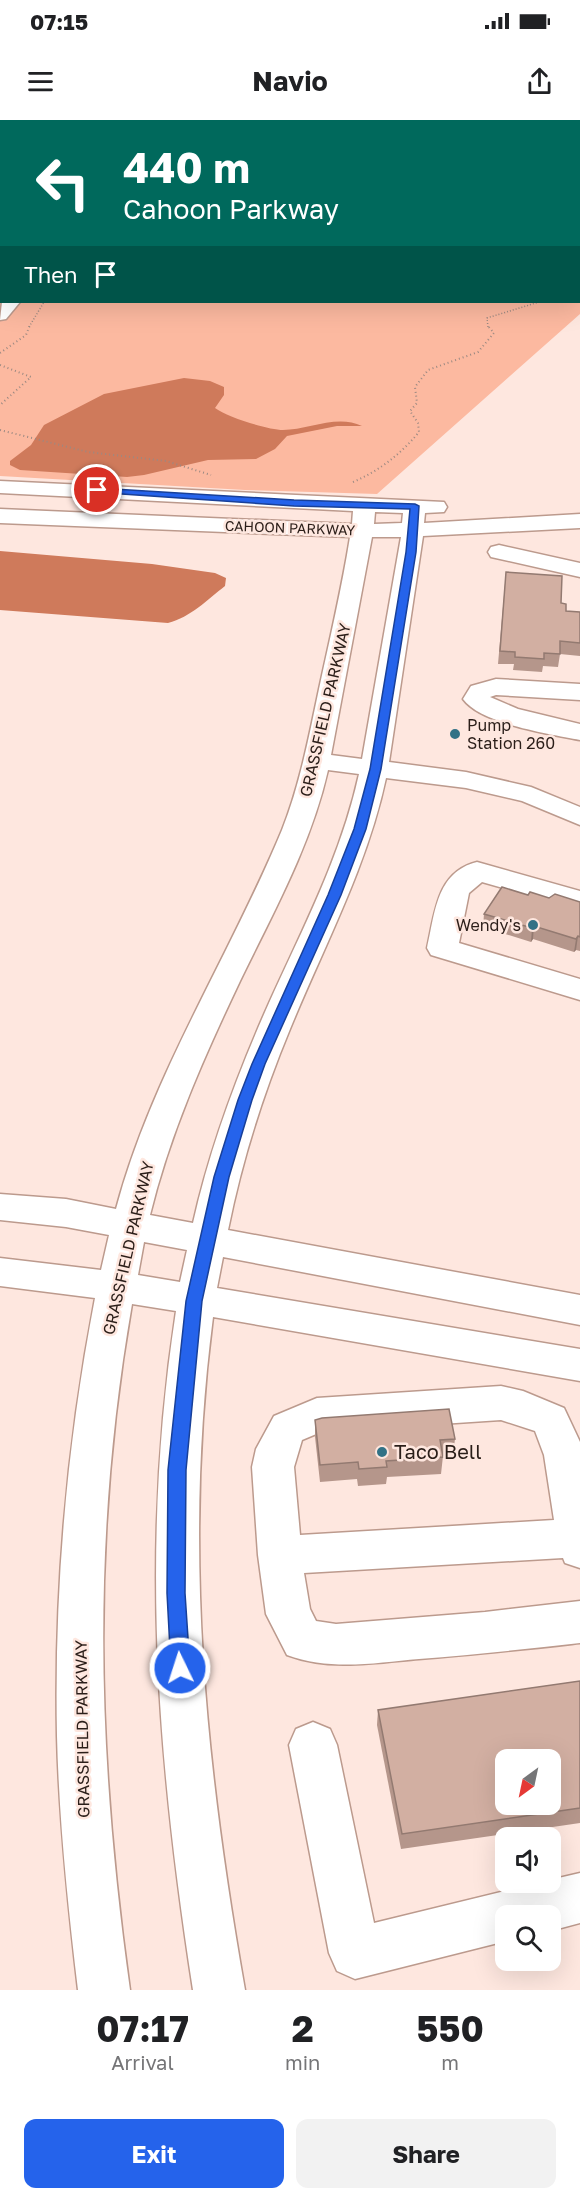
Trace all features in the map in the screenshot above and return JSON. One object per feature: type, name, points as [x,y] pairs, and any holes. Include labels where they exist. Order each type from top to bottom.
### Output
[{"type":"street","points":[[0,315],[10,303]]},
{"type":"street","name":"CAHOON PARKWAY","points":[[0,486],[364,518]]},
{"type":"street","name":"CAHOON PARKWAY","points":[[414,518],[467,507],[580,505]]},
{"type":"street","name":"CAHOON PARKWAY","points":[[0,516],[580,521]]},
{"type":"street","name":"GRASSFIELD PARKWAY","points":[[104,1990],[85,1835],[79,1707],[79,1638],[82,1544],[94,1413],[116,1286],[130,1224],[153,1145],[177,1082],[197,1035],[297,827],[317,761],[359,556],[364,518]]},
{"type":"street","points":[[219,1990],[189,1786],[176,1593],[177,1470],[194,1301],[221,1177],[245,1100],[258,1064],[349,859],[360,829],[375,769],[414,518]]},
{"type":"street","points":[[499,552],[580,570]]},
{"type":"street","points":[[580,692],[496,687],[480,691],[476,699],[482,706],[503,713],[580,732]]},
{"type":"street","points":[[317,761],[466,780],[531,795],[576,809]]},
{"type":"street","points":[[580,901],[477,871],[455,890],[442,948],[580,990]]},
{"type":"street","points":[[0,1207],[66,1212],[580,1310]]},
{"type":"street","points":[[0,1272],[116,1286],[580,1365]]},
{"type":"street","points":[[280,1555],[579,1544],[565,1455],[550,1420],[523,1408],[501,1403],[317,1415],[288,1428],[276,1449],[273,1467],[280,1555],[288,1614],[303,1640],[336,1645],[485,1633],[580,1622]]},
{"type":"street","points":[[313,1745],[356,1953],[495,1919]]},
{"type":"street","points":[[552,1905],[580,1898]]},
{"type":"path","points":[[0,353],[26,335],[33,318],[43,303]]},
{"type":"path","points":[[347,483],[368,477],[409,445],[419,432],[418,423],[410,411],[417,403],[415,387],[428,370],[478,352],[494,333],[487,326],[488,318],[536,303]]},
{"type":"path","points":[[0,365],[25,373],[31,378],[0,405]]},
{"type":"path","points":[[0,430],[21,433],[88,452],[147,457],[212,475]]},
{"type":"shaded area","points":[[0,303],[580,303],[580,314],[377,494],[245,490],[0,476]]},
{"type":"shaded area","points":[[184,378],[210,381],[224,387],[224,395],[215,408],[258,425],[283,430],[333,422],[362,426],[337,426],[287,436],[275,449],[256,459],[208,460],[127,477],[20,470],[10,465],[10,461],[31,445],[44,425],[104,394]]},
{"type":"shaded area","points":[[0,551],[152,564],[215,573],[226,578],[225,586],[191,612],[168,623],[0,610]]},
{"type":"building","points":[[506,572],[562,576],[561,603],[566,604],[566,611],[580,612],[580,643],[560,641],[560,654],[544,653],[544,659],[515,657],[515,652],[500,651]]},
{"type":"building","points":[[502,887],[528,895],[530,892],[549,898],[555,894],[580,902],[580,937],[576,939],[484,914]]},
{"type":"building","name":"Taco Bell","points":[[449,1409],[455,1439],[440,1440],[443,1457],[386,1461],[387,1467],[359,1469],[358,1462],[320,1465],[315,1420]]},
{"type":"building","points":[[580,1681],[580,1808],[561,1811],[561,1749],[495,1749],[495,1815],[532,1815],[402,1834],[378,1710]]},
{"type":"place","name":"Pump Station 260","points":[[455,734]]},
{"type":"place","name":"Wendy's","points":[[533,925]]},
{"type":"place","name":"Taco Bell","points":[[382,1452]]},
{"type":"route","points":[[97,490],[294,503],[415,506],[411,552],[375,769],[360,829],[334,895],[258,1064],[245,1100],[221,1177],[194,1301],[177,1470],[176,1593],[180,1668]]}]
